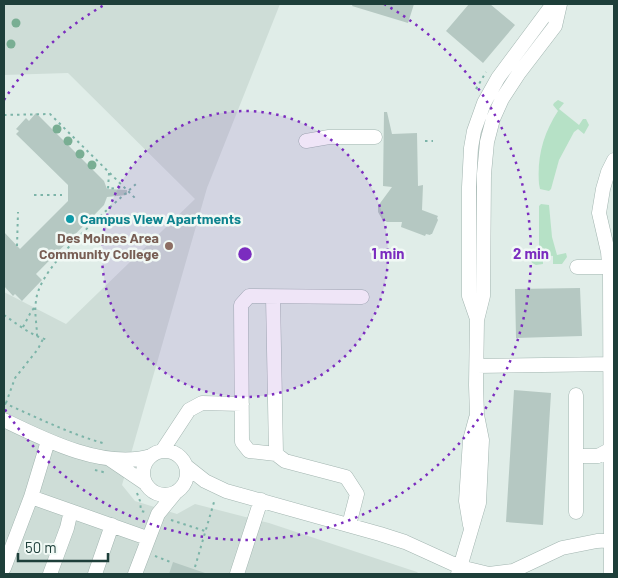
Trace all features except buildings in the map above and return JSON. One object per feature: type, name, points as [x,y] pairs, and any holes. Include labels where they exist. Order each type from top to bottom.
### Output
[{"type":"street","points":[[477,320],[469,296],[470,178],[471,148],[474,131],[484,103],[498,78],[553,4]]},
{"type":"street","points":[[459,570],[479,495],[482,440],[477,415],[477,320],[483,296],[485,153],[497,108],[507,90],[555,26],[560,4]]},
{"type":"street","points":[[306,140],[329,137],[376,137]]},
{"type":"street","points":[[611,574],[612,364],[610,268],[600,213],[603,189],[614,160]]},
{"type":"street","points":[[577,267],[610,268]]},
{"type":"street","points":[[349,525],[357,494],[346,477],[285,461],[276,454],[249,451],[242,442],[240,305],[248,296],[362,297]]},
{"type":"street","points":[[273,297],[276,454]]},
{"type":"street","points":[[477,366],[612,364]]},
{"type":"street","points":[[576,395],[576,512]]},
{"type":"street","points":[[135,574],[154,515],[152,504],[142,486],[143,468],[189,410],[202,403],[242,404]]},
{"type":"street","points":[[4,420],[48,441],[111,467],[142,486],[162,495],[207,488],[226,490]]},
{"type":"street","points":[[154,515],[178,491],[186,478],[182,461],[179,424]]},
{"type":"street","points":[[4,568],[31,497],[48,441]]},
{"type":"street","points":[[576,456],[598,456],[611,449]]},
{"type":"street","points":[[111,467],[168,451],[205,481],[226,490],[405,542],[459,570],[489,574],[513,571],[562,548],[612,540]]},
{"type":"street","points":[[31,497],[148,538]]},
{"type":"street","points":[[237,574],[261,500]]},
{"type":"street","points":[[50,574],[67,528],[71,511]]},
{"type":"street","points":[[95,574],[112,525]]},
{"type":"path","points":[[4,115],[50,114],[135,198]]},
{"type":"path","points":[[425,141],[433,141]]},
{"type":"path","points":[[109,173],[108,189],[123,187]]},
{"type":"path","points":[[37,336],[37,295],[45,274],[56,260],[136,184]]},
{"type":"path","points":[[34,195],[62,195]]},
{"type":"path","points":[[17,246],[18,212]]},
{"type":"path","points":[[23,328],[32,310],[36,307]]},
{"type":"path","points":[[4,315],[37,336],[48,340]]},
{"type":"path","points":[[43,339],[38,349],[15,378],[5,404],[28,412],[55,427],[114,446]]},
{"type":"path","points":[[93,470],[111,467]]},
{"type":"path","points":[[142,486],[141,511],[205,531]]},
{"type":"path","points":[[194,566],[214,502]]},
{"type":"path","points":[[155,556],[173,563]]},
{"type":"shaded area","name":"Des Moines Area Community College","points":[[4,4],[280,4],[207,188],[122,485],[135,501],[177,514],[195,504],[269,523],[419,574],[4,574],[4,292],[66,324],[195,199],[68,73],[4,75]]},
{"type":"green space","points":[[558,100],[564,103],[559,109],[579,125],[583,119],[586,119],[589,125],[584,134],[578,129],[574,132],[559,160],[549,191],[540,189],[539,164],[548,128],[558,111],[553,105]]},
{"type":"green space","points":[[541,204],[549,205],[552,237],[557,255],[566,253],[567,257],[562,264],[553,264],[553,256],[543,255],[543,264],[536,265],[530,260],[530,254],[539,254],[539,206]]},
{"type":"place","name":"Campus View Apartments","points":[[70,219]]},
{"type":"place","name":"Des Moines Area Community College","points":[[169,246]]}]
